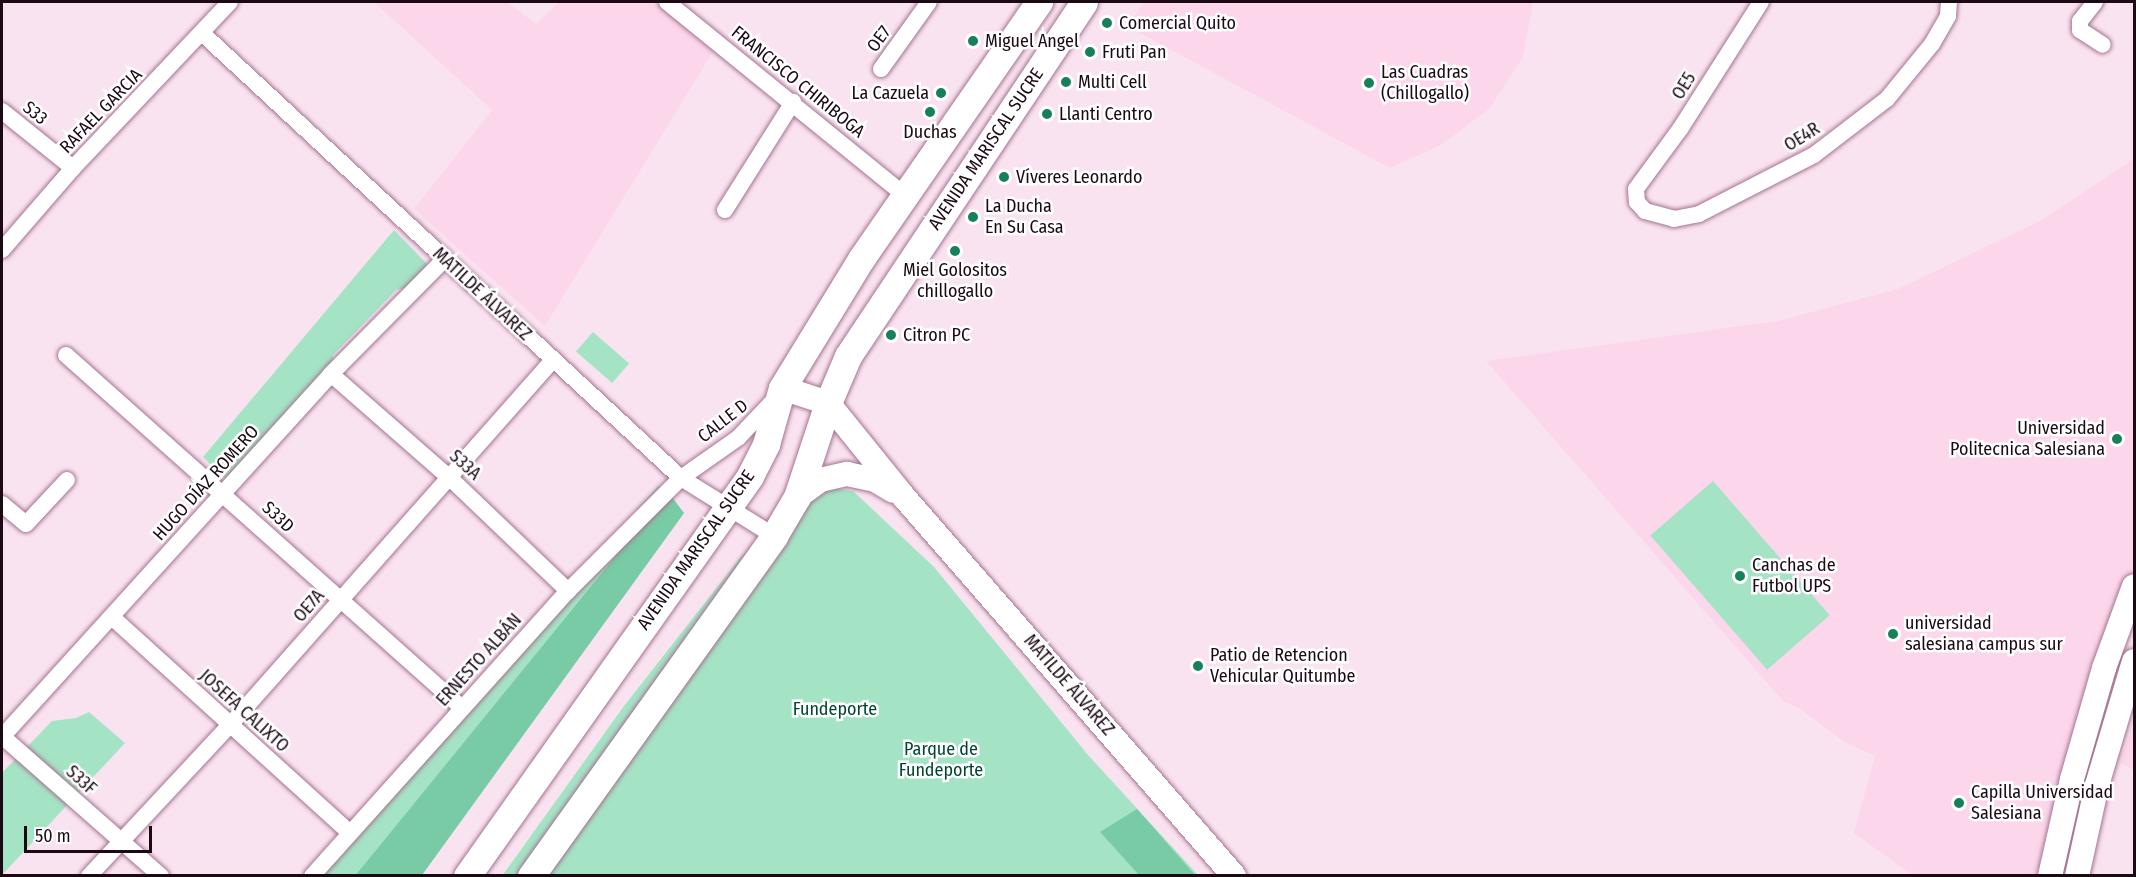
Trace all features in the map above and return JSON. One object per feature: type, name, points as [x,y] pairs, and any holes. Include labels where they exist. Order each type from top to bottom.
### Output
[{"type":"main road","name":"AVENIDA MARISCAL SUCRE","points":[[467,876],[750,476],[766,444],[782,388],[903,194],[1039,2]]},
{"type":"main road","name":"AVENIDA MARISCAL SUCRE","points":[[531,876],[774,536],[797,497],[828,403],[848,356],[1084,2]]},
{"type":"street","name":"RAFAEL GARCIA","points":[[2,250],[73,168],[203,34],[230,2]]},
{"type":"street","name":"FRANCISCO CHIRIBOGA","points":[[668,2],[903,194]]},
{"type":"street","name":"OE7","points":[[880,69],[929,2]]},
{"type":"street","name":"OE5","points":[[1636,189],[1680,129],[1761,2]]},
{"type":"street","name":"OE4R","points":[[1636,189],[1637,202],[1645,211],[1674,219],[1699,213],[1814,155],[1887,99],[1932,44],[1948,16],[1949,2]]},
{"type":"street","points":[[2095,2],[2080,21],[2080,30],[2103,45]]},
{"type":"street","name":"MATILDE ÁLVAREZ","points":[[203,34],[681,478],[774,536]]},
{"type":"street","points":[[725,210],[793,102]]},
{"type":"street","name":"S33","points":[[2,111],[73,168]]},
{"type":"street","name":"HUGO DÍAZ ROMERO","points":[[2,737],[331,374],[445,259]]},
{"type":"street","name":"S33D","points":[[66,356],[223,492],[339,601],[462,708]]},
{"type":"street","name":"OE7A","points":[[89,876],[230,725],[339,601],[452,479],[553,360]]},
{"type":"street","name":"S33A","points":[[331,374],[452,479],[568,591]]},
{"type":"street","points":[[782,388],[828,403]]},
{"type":"street","name":"CALLE D","points":[[681,478],[738,438],[763,415],[782,388]]},
{"type":"street","name":"MATILDE ÁLVAREZ","points":[[828,403],[903,496],[1234,876]]},
{"type":"street","name":"MATILDE ÁLVAREZ","points":[[797,497],[820,480],[847,474],[875,480],[903,496]]},
{"type":"street","name":"ERNESTO ALBÁN","points":[[312,876],[568,591],[681,478]]},
{"type":"street","points":[[2,504],[26,524],[32,522],[67,480]]},
{"type":"street","points":[[2050,876],[2075,768],[2134,586]]},
{"type":"street","name":"JOSEFA CALIXTO","points":[[112,618],[350,833]]},
{"type":"street","points":[[2077,876],[2097,785],[2134,661]]},
{"type":"street","name":"S33F","points":[[2,737],[161,876]]},
{"type":"shaded area","points":[[374,2],[507,2],[536,24],[559,2],[663,2],[717,45],[545,326],[414,209],[492,110]]},
{"type":"shaded area","name":"Las Cuadras (Chillogallo)","points":[[1144,2],[1533,2],[1523,57],[1489,109],[1441,145],[1390,168],[1127,26]]},
{"type":"shaded area","points":[[2134,159],[2134,567],[2095,668],[2038,875],[1912,875],[1854,833],[1875,756],[1846,743],[1800,709],[1783,701],[1486,361],[1778,321],[1898,289],[2040,221]]},
{"type":"shaded area","points":[[2134,721],[2134,770],[2120,763]]},
{"type":"green space","points":[[394,230],[432,269],[415,286],[396,290],[333,355],[331,386],[233,487],[203,457]]},
{"type":"green space","points":[[593,332],[629,363],[612,383],[576,352]]},
{"type":"green space","name":"Canchas de Futbol UPS","points":[[1713,481],[1830,615],[1767,670],[1650,535]]},
{"type":"green space","points":[[658,486],[668,492],[684,513],[422,875],[315,876]]},
{"type":"green space","name":"Fundeporte","points":[[820,486],[853,491],[934,567],[1088,755],[1198,875],[502,876],[624,706],[740,558],[791,506]]},
{"type":"green space","points":[[668,492],[684,513],[422,875],[355,876]]},
{"type":"green space","points":[[89,712],[125,743],[2,875],[2,773],[52,721],[76,718]]},
{"type":"green space","points":[[1137,809],[1195,875],[1139,875],[1100,832]]},
{"type":"place","name":"Comercial Quito","points":[[1107,23]]},
{"type":"place","name":"Miguel Angel","points":[[973,41]]},
{"type":"place","name":"Fruti Pan","points":[[1090,52]]},
{"type":"place","name":"Multi Cell","points":[[1066,82]]},
{"type":"place","name":"Las Cuadras (Chillogallo)","points":[[1369,83]]},
{"type":"place","name":"La Cazuela","points":[[941,93]]},
{"type":"place","name":"Duchas","points":[[930,112]]},
{"type":"place","name":"Llanti Centro","points":[[1047,114]]},
{"type":"place","name":"Víveres Leonardo","points":[[1004,177]]},
{"type":"place","name":"La Ducha En Su Casa","points":[[973,217]]},
{"type":"place","name":"Miel Golositos chillogallo","points":[[955,251]]},
{"type":"place","name":"Citron PC","points":[[891,335]]},
{"type":"place","name":"Universidad Politecnica Salesiana","points":[[2117,439]]},
{"type":"place","name":"Canchas de Futbol UPS","points":[[1740,576]]},
{"type":"place","name":"universidad salesiana campus sur","points":[[1893,634]]},
{"type":"place","name":"Patio de Retencion Vehicular Quitumbe","points":[[1198,666]]},
{"type":"place","name":"Capilla Universidad Salesiana","points":[[1959,803]]},
{"type":"park label","name":"Parque de Fundeporte","points":[[941,760]]}]
